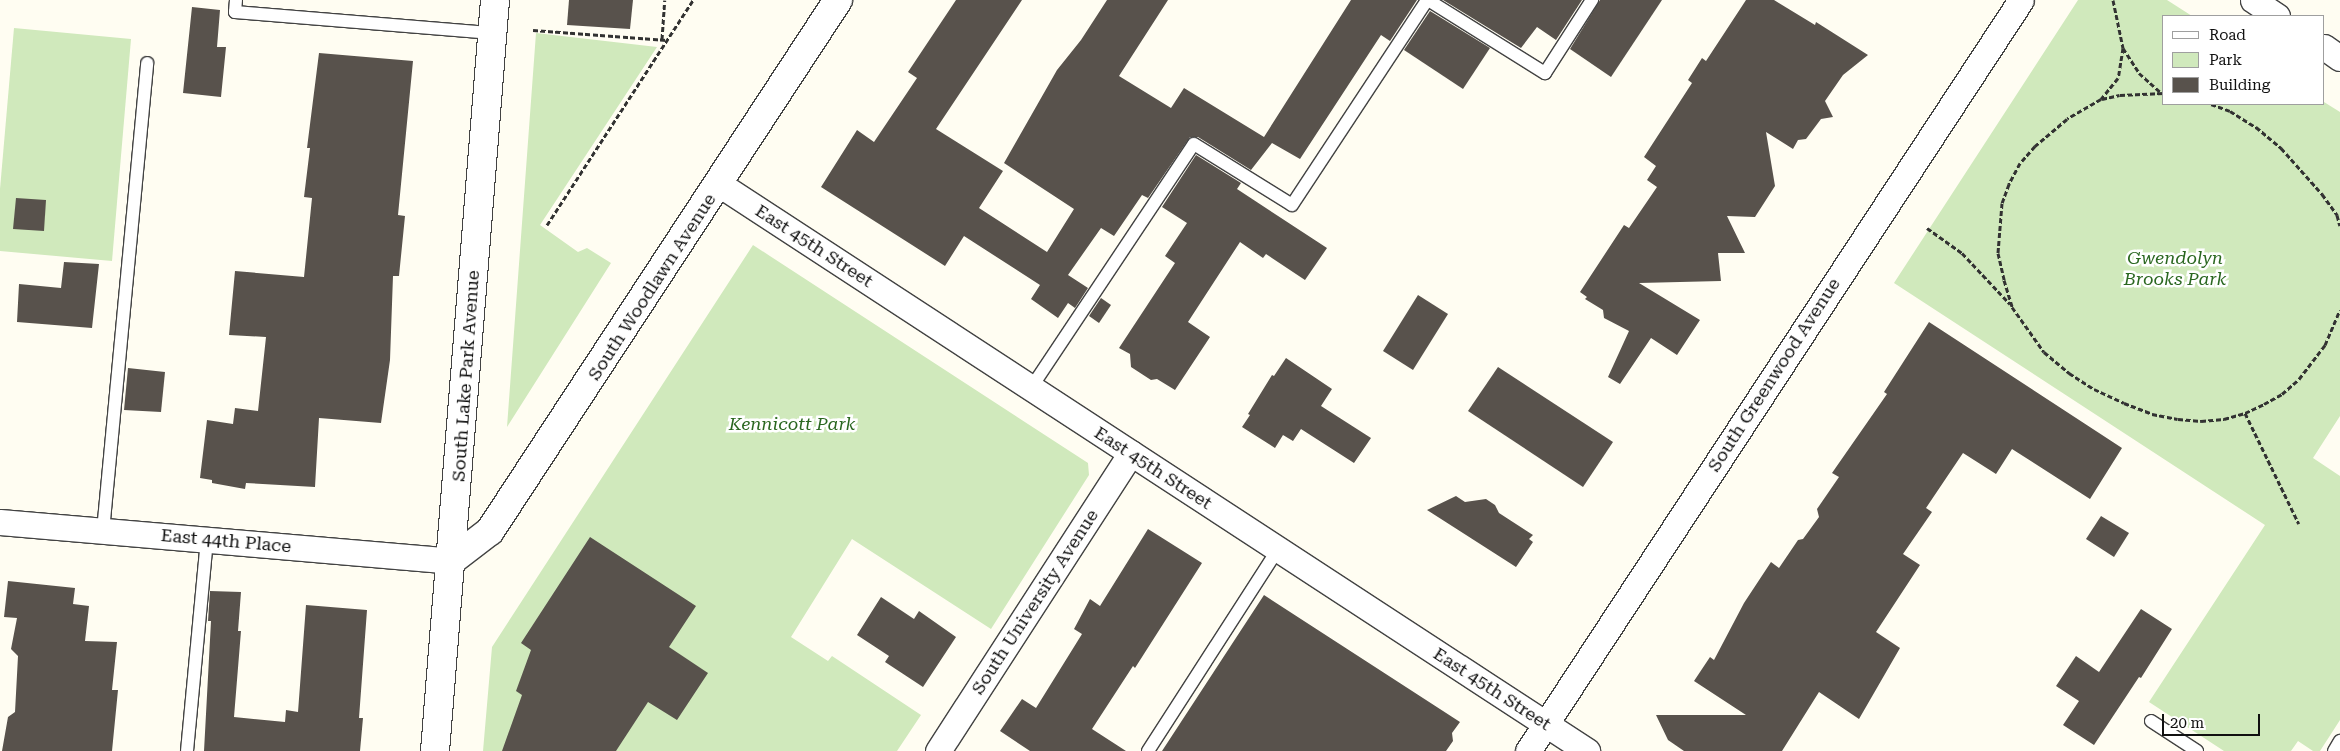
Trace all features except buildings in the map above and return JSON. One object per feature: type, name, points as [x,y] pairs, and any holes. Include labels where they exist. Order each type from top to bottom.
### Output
[{"type":"street","name":"South Lake Park Avenue","points":[[435,751],[495,0]]},
{"type":"street","name":"South Woodlawn Avenue","points":[[451,561],[490,530],[719,184],[838,0]]},
{"type":"street","name":"South Greenwood Avenue","points":[[1528,751],[2020,0]]},
{"type":"street","points":[[2253,0],[2276,15]]},
{"type":"street","points":[[2325,48],[2340,58]]},
{"type":"street","name":"East 45th Street","points":[[719,184],[1587,751]]},
{"type":"street","name":"South University Avenue","points":[[938,751],[1131,453]]},
{"type":"street","name":"East 44th Place","points":[[0,522],[451,561]]},
{"type":"lane","points":[[236,0],[235,12],[492,33]]},
{"type":"lane","points":[[1031,388],[1194,144],[1292,205],[1427,0],[1544,73],[1592,0]]},
{"type":"lane","points":[[103,531],[148,63]]},
{"type":"lane","points":[[186,751],[207,540]]},
{"type":"lane","points":[[1148,751],[1278,549]]},
{"type":"lane","points":[[2151,721],[2197,751]]},
{"type":"lane","points":[[2334,751],[2340,741]]},
{"type":"path","points":[[662,40],[665,0]]},
{"type":"path","points":[[546,226],[693,0]]},
{"type":"path","points":[[2113,0],[2123,48],[2139,74],[2162,93]]},
{"type":"path","points":[[533,30],[667,40]]},
{"type":"path","points":[[2101,99],[2118,78],[2123,48]]},
{"type":"path","points":[[2012,307],[1998,254],[2002,203],[2020,163],[2050,131],[2101,99],[2120,94],[2162,93]]},
{"type":"path","points":[[2215,105],[2230,111],[2256,127],[2281,148],[2316,186],[2338,216],[2340,226]]},
{"type":"path","points":[[1927,228],[1962,253],[2012,307],[2044,352],[2069,373],[2094,389],[2152,414],[2193,420],[2224,418],[2245,413],[2282,394],[2299,379],[2325,345],[2340,310]]},
{"type":"path","points":[[2245,413],[2300,524]]},
{"type":"green space","name":"Gwendolyn Brooks Park","points":[[2078,0],[2167,0],[2190,15],[2162,15],[2162,105],[2325,105],[2325,103],[2340,112],[2340,416],[2313,458],[2340,476],[2340,720],[2320,751],[2313,751],[2298,741],[2291,751],[2224,751],[2149,702],[2265,525],[1894,283]]},
{"type":"green space","points":[[14,28],[131,39],[112,261],[0,251],[0,189]]},
{"type":"green space","points":[[536,33],[657,47],[540,225],[578,252],[587,248],[611,263],[507,427]]},
{"type":"green space","name":"Kennicott Park","points":[[753,245],[1088,463],[1089,475],[991,629],[852,539],[791,637],[828,661],[832,656],[921,715],[897,751],[483,751],[492,647]]}]
